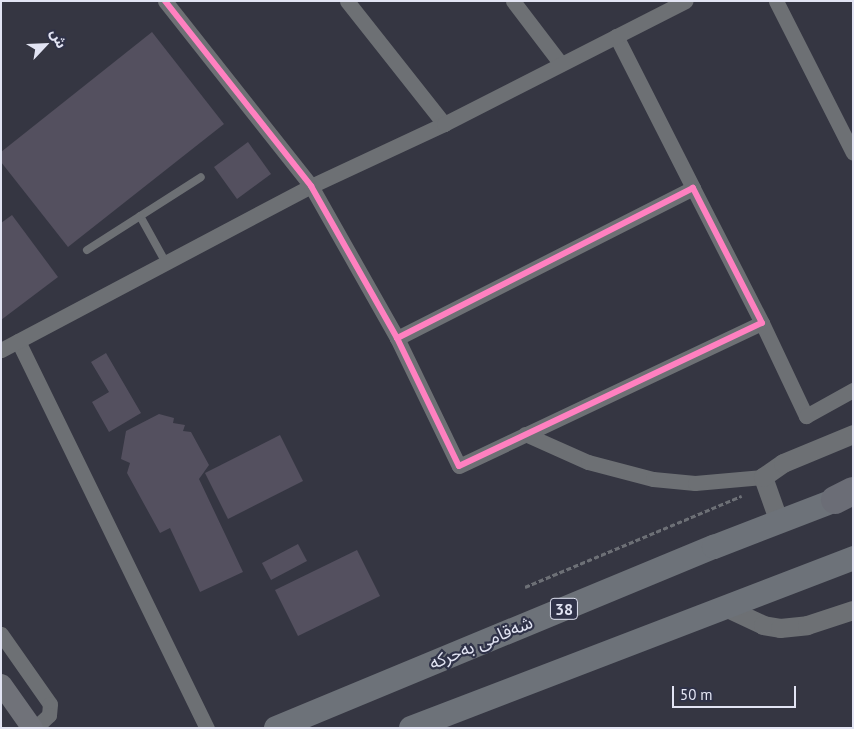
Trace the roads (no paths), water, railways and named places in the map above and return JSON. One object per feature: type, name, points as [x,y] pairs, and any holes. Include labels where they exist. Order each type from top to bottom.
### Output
[{"type":"main road","name":"شەقامی بەحرکە","points":[[276,728],[847,495]]},
{"type":"main road","points":[[411,728],[853,558]]},
{"type":"main road","points":[[1,684],[34,728]]},
{"type":"street","points":[[165,1],[311,186],[397,338],[459,466],[762,323]]},
{"type":"street","points":[[347,1],[444,124]]},
{"type":"street","points":[[513,1],[562,64]]},
{"type":"street","points":[[1,350],[311,186],[444,124],[685,1]]},
{"type":"street","points":[[776,1],[853,153]]},
{"type":"street","points":[[616,36],[762,323],[806,416],[853,390]]},
{"type":"street","points":[[397,338],[693,188]]},
{"type":"street","points":[[18,341],[207,728]]},
{"type":"street","points":[[525,434],[588,462],[653,479],[695,483],[757,478],[783,463],[853,434]]},
{"type":"street","points":[[757,478],[779,522]]},
{"type":"street","points":[[727,608],[763,625],[780,628],[807,625],[853,610]]},
{"type":"street","points":[[1,634],[50,704],[49,715],[34,728]]},
{"type":"lane","points":[[87,250],[201,177]]},
{"type":"lane","points":[[140,216],[166,263]]}]
